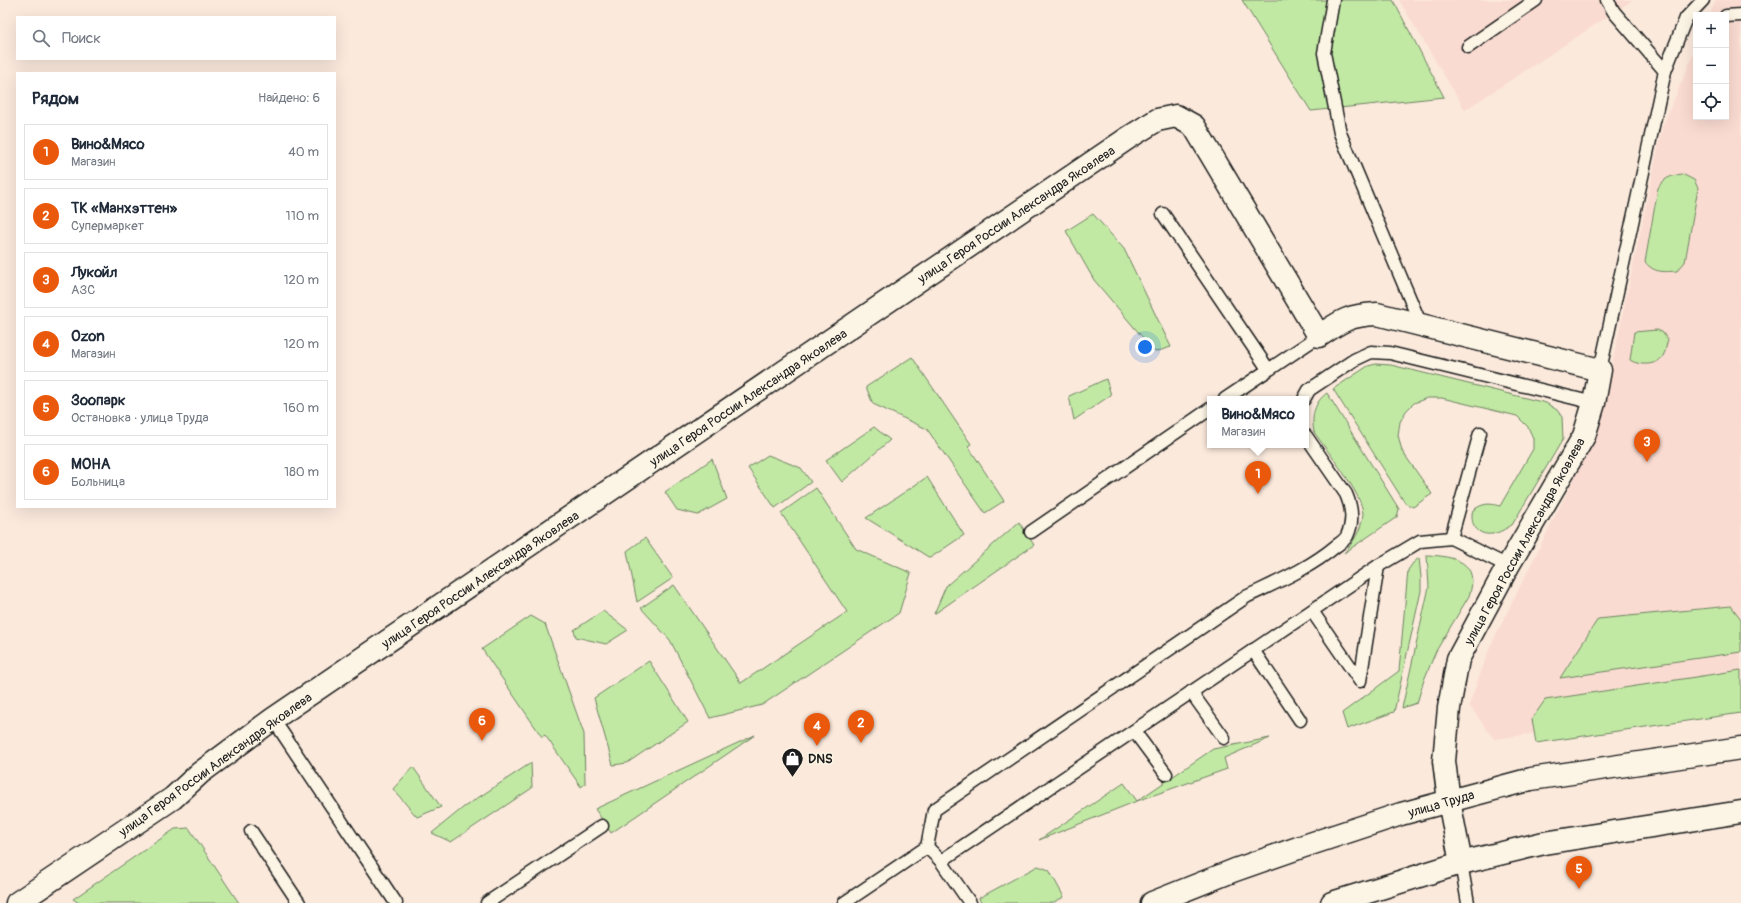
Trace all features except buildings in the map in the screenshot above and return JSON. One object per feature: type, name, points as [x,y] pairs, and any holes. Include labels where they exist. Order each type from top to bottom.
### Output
[{"type":"street","name":"улица Героя России Александра Яковлева","points":[[17,903],[173,798],[200,773],[273,719],[1157,120],[1176,116],[1194,126],[1319,336]]},
{"type":"street","points":[[1319,336],[1344,320],[1358,315],[1377,314],[1600,370]]},
{"type":"street","name":"улица Героя России Александра Яковлева","points":[[1461,863],[1449,800],[1444,761],[1448,708],[1458,658],[1508,566],[1584,436],[1594,402],[1600,370]]},
{"type":"street","name":"улица Труда","points":[[1152,903],[1236,870],[1301,847],[1449,800],[1531,779],[1741,748]]},
{"type":"street","points":[[1332,903],[1461,863],[1544,843],[1741,812]]},
{"type":"lane","points":[[1333,0],[1324,53],[1340,133],[1420,325]]},
{"type":"lane","points":[[1468,47],[1536,0]]},
{"type":"lane","points":[[1607,0],[1614,12],[1665,71]]},
{"type":"lane","points":[[1600,370],[1665,71],[1691,18],[1703,0]]},
{"type":"lane","points":[[1729,16],[1741,16]]},
{"type":"lane","points":[[1163,214],[1268,369]]},
{"type":"lane","points":[[1229,396],[1319,336]]},
{"type":"lane","points":[[1306,396],[1309,390],[1323,380],[1354,360],[1371,352],[1390,353],[1594,402]]},
{"type":"lane","points":[[1031,532],[1207,411]]},
{"type":"lane","points":[[1452,538],[1480,433]]},
{"type":"lane","points":[[844,903],[927,846],[934,810],[1246,597],[1297,572],[1329,552],[1347,537],[1352,520],[1350,503],[1346,494],[1309,440]]},
{"type":"lane","points":[[940,861],[1378,566],[1420,541],[1452,538],[1508,566]]},
{"type":"lane","points":[[1312,611],[1360,681],[1378,566]]},
{"type":"lane","points":[[1253,650],[1300,720]]},
{"type":"lane","points":[[1191,692],[1224,738]]},
{"type":"lane","points":[[273,719],[396,903]]},
{"type":"lane","points":[[1134,731],[1166,774]]},
{"type":"lane","points":[[487,903],[602,826]]},
{"type":"lane","points":[[251,831],[299,903]]},
{"type":"lane","points":[[927,846],[940,861],[970,903]]},
{"type":"lane","points":[[1461,863],[1468,903]]},
{"type":"shaded area","points":[[1399,0],[1633,0],[1465,110]]},
{"type":"shaded area","points":[[1716,0],[1741,0],[1741,705],[1494,739],[1469,705],[1490,647],[1598,430],[1663,125],[1693,55],[1693,120],[1729,120],[1729,12],[1711,12]]},
{"type":"green space","points":[[1242,0],[1393,0],[1444,97],[1311,111]]},
{"type":"green space","points":[[1682,174],[1694,180],[1698,188],[1685,262],[1677,271],[1667,272],[1655,270],[1648,266],[1645,262],[1658,188],[1668,178]]},
{"type":"green space","points":[[1093,214],[1124,249],[1171,347],[1155,352],[1094,280],[1066,231]]},
{"type":"green space","points":[[1657,330],[1662,332],[1668,340],[1663,356],[1657,362],[1648,364],[1630,360],[1634,332]]},
{"type":"green space","points":[[912,357],[971,444],[968,446],[1004,501],[985,513],[927,429],[873,404],[866,387]]},
{"type":"green space","points":[[1376,364],[1391,365],[1546,403],[1557,410],[1562,417],[1563,439],[1512,525],[1502,531],[1492,534],[1482,533],[1475,528],[1472,515],[1473,510],[1483,505],[1489,504],[1500,506],[1533,449],[1533,438],[1528,427],[1517,416],[1442,398],[1427,398],[1414,403],[1406,411],[1400,422],[1398,435],[1402,451],[1432,494],[1413,507],[1405,503],[1333,389],[1368,366]]},
{"type":"green space","points":[[1106,379],[1111,395],[1074,420],[1069,396]]},
{"type":"green space","points":[[1327,393],[1399,509],[1397,517],[1344,553],[1351,545],[1361,525],[1363,514],[1357,495],[1351,484],[1314,432],[1314,410],[1319,401]]},
{"type":"green space","points":[[874,427],[890,440],[842,482],[826,460]]},
{"type":"green space","points":[[768,455],[801,468],[811,482],[775,508],[748,468]]},
{"type":"green space","points":[[712,459],[727,499],[698,515],[677,510],[665,492]]},
{"type":"green space","points":[[927,477],[964,535],[930,558],[866,518]]},
{"type":"green space","points":[[816,488],[856,549],[911,573],[899,613],[762,705],[710,718],[670,640],[641,608],[674,585],[741,683],[847,612],[781,513]]},
{"type":"green space","points":[[1019,522],[1034,545],[934,614],[946,586]]},
{"type":"green space","points":[[645,538],[673,578],[637,602],[627,551]]},
{"type":"green space","points":[[1427,555],[1447,557],[1463,563],[1468,568],[1471,575],[1472,585],[1469,596],[1436,651],[1424,680],[1417,703],[1402,708],[1429,587]]},
{"type":"green space","points":[[1419,558],[1421,591],[1394,712],[1347,729],[1342,713],[1399,671],[1408,570]]},
{"type":"green space","points":[[1731,606],[1741,619],[1741,652],[1560,678],[1598,619]]},
{"type":"green space","points":[[603,611],[628,630],[606,644],[576,637],[574,630]]},
{"type":"green space","points":[[531,616],[545,624],[584,734],[585,784],[581,787],[545,735],[542,737],[482,649]]},
{"type":"green space","points":[[649,661],[688,722],[627,763],[613,765],[594,698]]},
{"type":"green space","points":[[1741,670],[1741,713],[1536,743],[1532,719],[1545,700]]},
{"type":"green space","points":[[755,735],[611,833],[595,809]]},
{"type":"green space","points":[[1270,738],[1224,758],[1227,769],[1137,801],[1213,749]]},
{"type":"green space","points":[[531,763],[532,788],[451,842],[432,833],[464,807]]},
{"type":"green space","points":[[413,767],[441,807],[417,817],[393,789]]},
{"type":"green space","points":[[1124,783],[1137,801],[1039,840]]},
{"type":"green space","points":[[189,828],[239,903],[79,903],[73,899],[175,829]]},
{"type":"green space","points":[[1038,866],[1049,870],[1064,897],[1052,903],[981,903],[979,898]]},
{"type":"place","name":"Лукойл","points":[[1647,462]]},
{"type":"place","name":"Вино&Мясо","points":[[1258,494]]},
{"type":"place","name":"МОНА","points":[[482,741]]},
{"type":"place","name":"ТК «Манхэттен»","points":[[861,743]]},
{"type":"place","name":"Ozon","points":[[817,746]]},
{"type":"place","name":"DNS","points":[[792,778]]},
{"type":"place","name":"Зоопарк","points":[[1579,889]]}]
